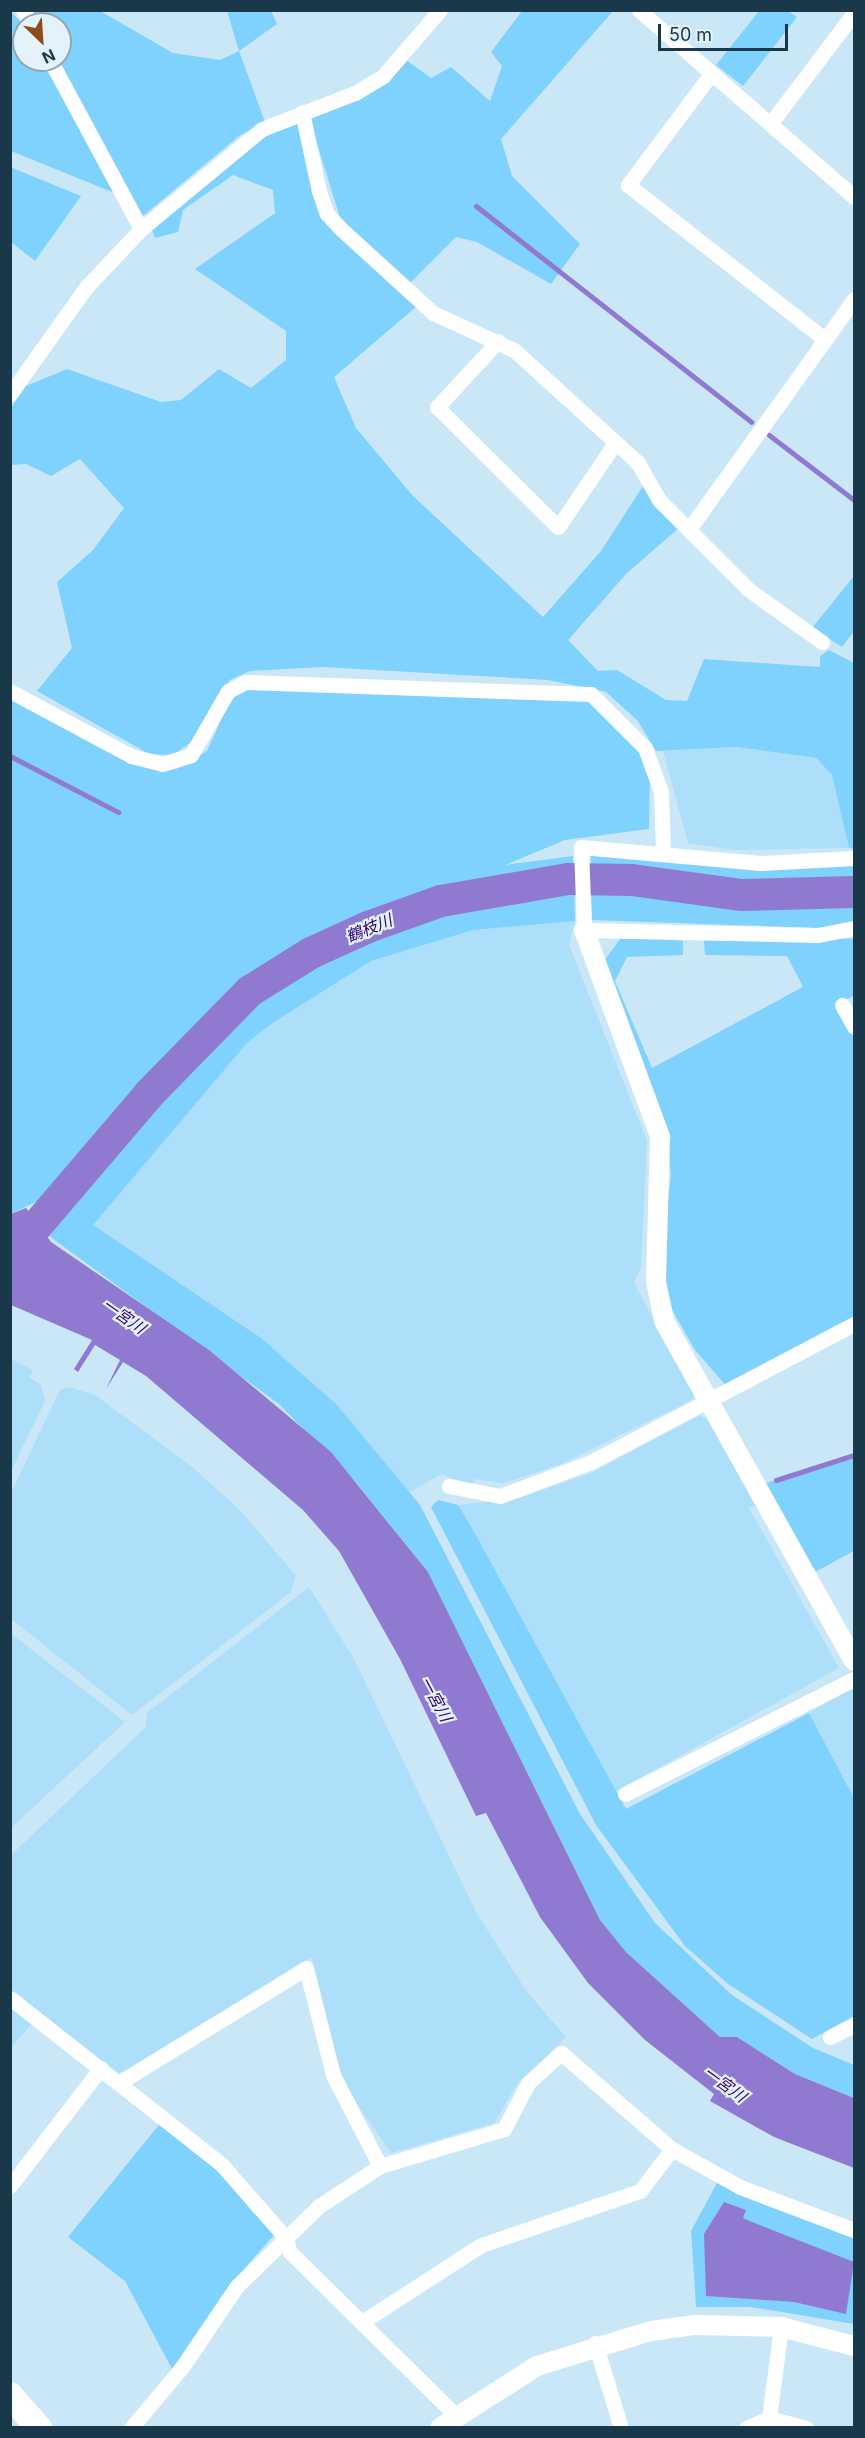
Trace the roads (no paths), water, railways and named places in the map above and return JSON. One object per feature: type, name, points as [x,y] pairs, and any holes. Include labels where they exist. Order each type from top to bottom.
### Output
[{"type":"highway","points":[[10,2395],[39,2427]]},
{"type":"street","points":[[10,394],[87,286],[141,229],[262,129],[355,93],[383,76],[440,10]]},
{"type":"street","points":[[639,10],[855,197]]},
{"type":"street","points":[[770,124],[855,13]]},
{"type":"street","points":[[56,72],[141,229]]},
{"type":"street","points":[[711,74],[628,185],[823,338]]},
{"type":"street","points":[[302,112],[327,214],[433,313],[498,340],[638,463],[659,500],[749,590],[822,642]]},
{"type":"street","points":[[689,529],[823,338],[855,299]]},
{"type":"street","points":[[498,340],[437,407],[558,527],[615,443]]},
{"type":"street","points":[[10,691],[131,756],[162,765],[191,755],[228,691],[246,682],[591,694],[629,727],[645,748],[661,792],[663,851]]},
{"type":"street","points":[[855,858],[761,863],[663,851],[581,847],[583,925],[660,1137],[656,1282],[664,1321],[708,1405],[855,1661]]},
{"type":"street","points":[[583,925],[818,935],[855,928]]},
{"type":"street","points":[[842,1005],[855,1027]]},
{"type":"street","points":[[448,1486],[500,1496],[591,1462],[708,1405],[855,1324]]},
{"type":"street","points":[[625,1794],[855,1679]]},
{"type":"street","points":[[120,2082],[306,1968],[333,2075],[380,2166]]},
{"type":"street","points":[[10,1998],[120,2082],[222,2165],[285,2237],[290,2252],[362,2322],[447,2421],[537,2366],[595,2343],[694,2325],[781,2327],[855,2346]]},
{"type":"street","points":[[830,2037],[855,2025]]},
{"type":"street","points":[[131,2427],[183,2366],[237,2286],[285,2237],[380,2166],[504,2129],[528,2083],[561,2054],[672,2149],[740,2187],[855,2230]]},
{"type":"street","points":[[10,2186],[101,2068]]},
{"type":"street","points":[[362,2322],[481,2245],[632,2195],[672,2149]]},
{"type":"street","points":[[769,2418],[781,2327]]},
{"type":"street","points":[[595,2343],[621,2427]]},
{"type":"street","points":[[746,2427],[769,2418],[806,2427]]},
{"type":"water","name":"一宮川","points":[[26,1208],[51,1242],[209,1350],[331,1452],[428,1572],[600,1920],[626,1952],[720,2037],[737,2037],[795,2074],[854,2098],[854,2168],[774,2137],[710,2101],[714,2094],[645,2040],[588,1983],[540,1917],[486,1813],[476,1816],[400,1659],[339,1551],[303,1510],[146,1376],[123,1362],[106,1389],[120,1360],[95,1345],[78,1372],[74,1369],[92,1340],[11,1305],[11,1214]]},
{"type":"water","points":[[724,2202],[746,2210],[743,2218],[854,2262],[846,2314],[794,2302],[706,2296],[704,2234]]},
{"type":"waterway","points":[[476,206],[751,422]]},
{"type":"waterway","points":[[769,435],[854,500]]},
{"type":"waterway","points":[[10,756],[118,812]]},
{"type":"waterway","name":"鶴枝川","points":[[10,1257],[149,1094],[250,991],[311,953],[368,927],[441,901],[568,879],[632,880],[742,895],[854,892]]},
{"type":"waterway","points":[[776,1480],[854,1455]]}]
